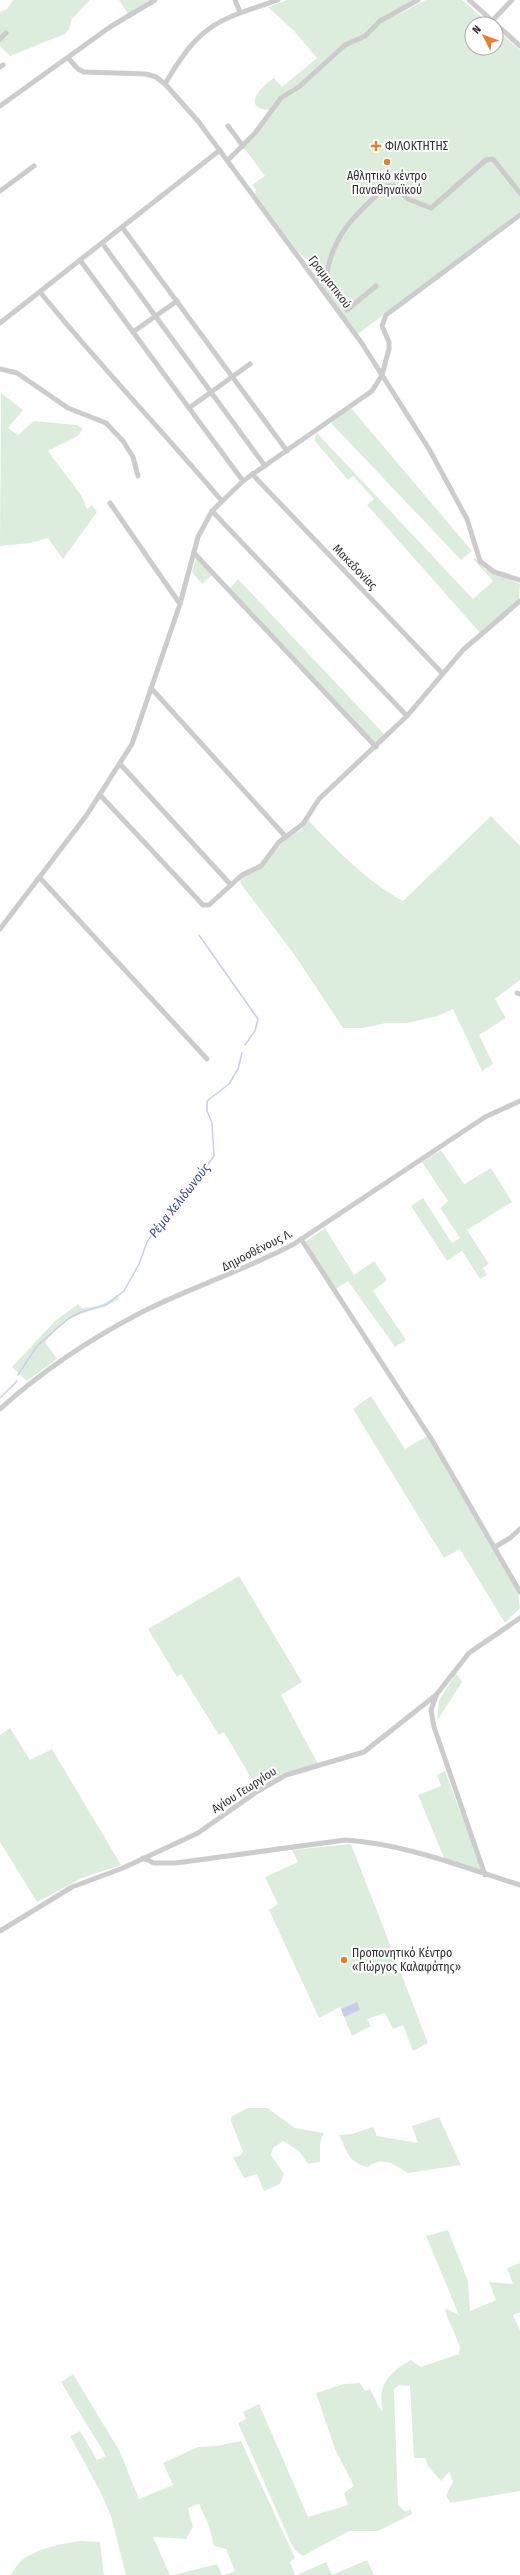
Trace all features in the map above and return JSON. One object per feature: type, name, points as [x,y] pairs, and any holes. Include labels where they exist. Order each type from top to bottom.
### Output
[{"type":"street","points":[[0,106],[110,27],[155,0]]},
{"type":"street","points":[[235,0],[240,12]]},
{"type":"street","points":[[165,84],[183,55],[196,39],[213,24],[240,12],[278,0]]},
{"type":"street","points":[[228,160],[243,146],[281,98],[300,86],[345,45],[365,36],[380,21],[418,0]]},
{"type":"street","points":[[469,0],[487,16]]},
{"type":"street","points":[[500,16],[512,0]]},
{"type":"street","points":[[504,31],[520,46]]},
{"type":"street","points":[[0,39],[6,33]]},
{"type":"street","points":[[516,42],[520,37]]},
{"type":"street","name":"Γραμματικού","points":[[68,58],[78,69],[84,72],[146,74],[165,84],[228,160],[349,324],[429,449],[467,519],[480,561],[494,572],[520,580]]},
{"type":"street","points":[[228,126],[243,146]]},
{"type":"street","points":[[0,323],[220,150]]},
{"type":"street","points":[[376,286],[347,310],[326,280],[328,264],[341,232],[349,221],[387,186],[391,184],[408,199],[431,208],[486,160],[493,159],[520,193]]},
{"type":"street","points":[[0,192],[34,166]]},
{"type":"street","points":[[0,929],[40,878],[121,765],[139,729],[151,688],[180,604],[198,537],[212,511],[221,500],[252,474],[372,391],[382,375],[390,345],[382,326],[386,315],[520,215]]},
{"type":"street","points":[[122,227],[234,376],[287,451]]},
{"type":"street","points":[[102,243],[212,391],[265,466]]},
{"type":"street","points":[[80,260],[243,481]]},
{"type":"street","points":[[40,292],[84,345],[176,446],[221,500]]},
{"type":"street","points":[[133,332],[178,301]]},
{"type":"street","points":[[189,408],[250,364]]},
{"type":"street","points":[[0,369],[17,373],[68,408],[106,423],[123,441],[133,457],[138,476]]},
{"type":"street","name":"Μακεδονίας","points":[[252,474],[442,673]]},
{"type":"street","points":[[110,503],[180,604]]},
{"type":"street","points":[[212,511],[406,716]]},
{"type":"street","points":[[194,553],[376,747]]},
{"type":"street","points":[[100,795],[206,907],[242,875],[261,866],[273,849],[303,824],[312,808],[324,794],[376,747],[406,716],[442,673],[470,644],[481,637],[520,601]]},
{"type":"street","points":[[151,688],[286,837]]},
{"type":"street","points":[[121,765],[231,885]]},
{"type":"street","points":[[40,878],[207,1059]]},
{"type":"street","name":"Δημοσθένους Λ.","points":[[0,1409],[45,1371],[142,1312],[262,1262],[302,1239],[485,1117],[520,1101]]},
{"type":"street","points":[[302,1239],[428,1434],[520,1592]]},
{"type":"street","points":[[495,1547],[520,1529]]},
{"type":"street","name":"Αγίου Γεωργίου","points":[[0,1931],[72,1887],[123,1868],[200,1832],[258,1791],[286,1775],[364,1752],[436,1695],[469,1653],[520,1618]]},
{"type":"street","points":[[436,1695],[431,1710],[434,1727],[485,1875]]},
{"type":"street","points":[[143,1858],[154,1863],[176,1863],[228,1854],[299,1847],[345,1840],[364,1840],[424,1853],[485,1875],[520,1885]]},
{"type":"green space","points":[[13,0],[90,0],[72,19],[69,29],[65,34],[10,56],[0,46],[0,12],[7,9]]},
{"type":"green space","points":[[119,0],[149,0],[128,14]]},
{"type":"green space","points":[[287,0],[414,0],[364,34],[343,45],[270,110],[261,109],[256,106],[255,102],[259,91],[264,86],[274,78],[282,87],[317,58],[294,31],[268,7]]},
{"type":"green space","name":"Αθλητικό κέντρο Παναθηναϊκού","points":[[426,0],[462,0],[481,16],[464,16],[464,56],[504,56],[504,36],[520,50],[520,212],[358,334],[314,275],[317,268],[298,252],[255,194],[256,190],[252,185],[265,176],[244,148],[280,102],[342,49],[381,23]]},
{"type":"green space","points":[[1,393],[23,410],[8,428],[18,435],[34,421],[77,425],[83,429],[78,436],[48,451],[81,495],[87,509],[92,505],[97,512],[63,559],[48,538],[30,543],[0,546]]},
{"type":"green space","points":[[351,408],[472,551],[461,560],[331,423]]},
{"type":"green space","points":[[317,433],[473,599],[493,581],[473,559],[475,558],[485,569],[520,584],[519,599],[482,635],[367,505],[374,499],[353,476],[348,480],[314,440]]},
{"type":"green space","points":[[196,558],[212,575],[202,584],[192,572]]},
{"type":"green space","points":[[238,579],[385,735],[375,744],[230,588]]},
{"type":"green space","points":[[491,816],[520,846],[520,980],[495,999],[506,1018],[479,1035],[493,1064],[482,1071],[453,1009],[438,1016],[407,1023],[386,1023],[364,1028],[343,1028],[296,957],[241,884],[240,878],[265,862],[287,838],[301,830],[308,820],[341,854],[364,874],[389,893],[403,901]]},
{"type":"green space","points":[[441,1150],[464,1184],[491,1168],[512,1202],[467,1230],[489,1264],[483,1268],[487,1275],[480,1279],[462,1251],[447,1261],[411,1206],[423,1198],[452,1243],[460,1238],[440,1208],[448,1201],[422,1162]]},
{"type":"green space","points":[[325,1228],[354,1275],[374,1261],[387,1280],[373,1291],[406,1340],[395,1347],[348,1281],[336,1289],[305,1242]]},
{"type":"green space","points":[[116,1295],[119,1299],[72,1318],[63,1324],[45,1342],[57,1359],[27,1381],[12,1367],[55,1321],[78,1304],[82,1308],[96,1306],[108,1301]]},
{"type":"green space","points":[[371,1396],[405,1449],[427,1436],[518,1593],[520,1608],[505,1623],[460,1549],[444,1558],[353,1409]]},
{"type":"green space","points":[[239,1576],[302,1682],[281,1695],[318,1764],[286,1772],[257,1788],[224,1732],[219,1735],[181,1674],[177,1677],[148,1629]]},
{"type":"green space","points":[[456,1673],[462,1682],[437,1721],[439,1701]]},
{"type":"green space","points":[[10,1728],[30,1760],[52,1749],[121,1865],[82,1878],[37,1902],[0,1842],[0,1735]]},
{"type":"green space","points":[[445,1771],[483,1872],[444,1858],[418,1795],[441,1786],[437,1775]]},
{"type":"green space","name":"Προπονητικό Κέντρο «Γιώργος Καλαφάτης»","points":[[351,1844],[428,2043],[413,2051],[403,2025],[393,2029],[385,2013],[367,2019],[371,2026],[352,2036],[340,2007],[319,2018],[269,1910],[278,1904],[265,1877],[298,1862],[292,1850]]},
{"type":"green space","points":[[247,2108],[267,2108],[295,2128],[324,2133],[320,2142],[320,2162],[308,2164],[299,2151],[283,2141],[273,2148],[271,2155],[284,2174],[280,2184],[264,2191],[257,2174],[244,2178],[233,2157],[240,2156],[243,2152],[231,2121],[231,2117]]},
{"type":"green space","points":[[439,2117],[461,2165],[408,2173],[388,2162],[373,2163],[368,2167],[356,2163],[349,2156],[339,2135],[352,2134],[373,2127],[377,2136],[418,2143],[412,2126]]},
{"type":"green space","points":[[448,2230],[468,2281],[470,2311],[496,2300],[489,2282],[513,2284],[507,2268],[520,2263],[520,2312],[513,2315],[520,2330],[520,2491],[450,2503],[446,2495],[453,2482],[449,2472],[441,2481],[427,2465],[425,2458],[414,2458],[410,2386],[399,2385],[394,2389],[398,2505],[405,2511],[411,2510],[412,2514],[378,2531],[349,2531],[303,2556],[295,2550],[290,2541],[238,2423],[246,2419],[243,2412],[259,2404],[308,2517],[348,2505],[344,2493],[354,2486],[335,2449],[316,2393],[344,2384],[360,2383],[365,2391],[370,2389],[381,2411],[383,2410],[381,2401],[384,2386],[387,2380],[397,2369],[411,2360],[421,2367],[459,2354],[460,2347],[445,2311],[447,2309],[459,2315],[426,2236]]},
{"type":"green space","points":[[73,2374],[120,2452],[139,2499],[173,2485],[163,2463],[198,2447],[216,2446],[241,2441],[295,2558],[290,2562],[295,2575],[224,2575],[235,2571],[226,2549],[214,2546],[209,2526],[199,2504],[188,2508],[193,2527],[186,2539],[153,2537],[170,2575],[126,2575],[111,2516],[100,2491],[70,2436],[80,2431],[97,2460],[106,2456],[61,2382]]},
{"type":"green space","points":[[80,2541],[100,2542],[104,2575],[10,2575],[20,2562],[32,2554],[57,2545]]},
{"type":"green space","points":[[367,2560],[374,2575],[332,2575]]},
{"type":"green space","points":[[326,2562],[332,2575],[297,2575]]},
{"type":"green space","points":[[217,2564],[222,2575],[173,2575]]},
{"type":"water","points":[[357,2002],[360,2010],[344,2017],[341,2009]]},
{"type":"waterway","name":"Ρέμα Χελιδωνούς","points":[[199,935],[258,1019],[255,1031],[245,1045]]},
{"type":"waterway","name":"Ρέμα Χελιδωνούς","points":[[18,1375],[37,1346],[69,1318],[81,1312],[106,1305],[124,1291],[139,1264],[147,1242],[158,1225],[178,1206],[214,1156],[212,1123],[207,1111],[207,1101],[229,1084],[238,1069],[242,1053]]},
{"type":"waterway","name":"Ρέμα Χελιδωνούς","points":[[0,1398],[17,1381]]},
{"type":"place","name":"ΦΙΛΟΚΤΗΤΗΣ","points":[[376,146]]},
{"type":"place","name":"Αθλητικό κέντρο Παναθηναϊκού","points":[[387,162]]},
{"type":"place","name":"Προπονητικό Κέντρο «Γιώργος Καλαφάτης»","points":[[344,1960]]}]
